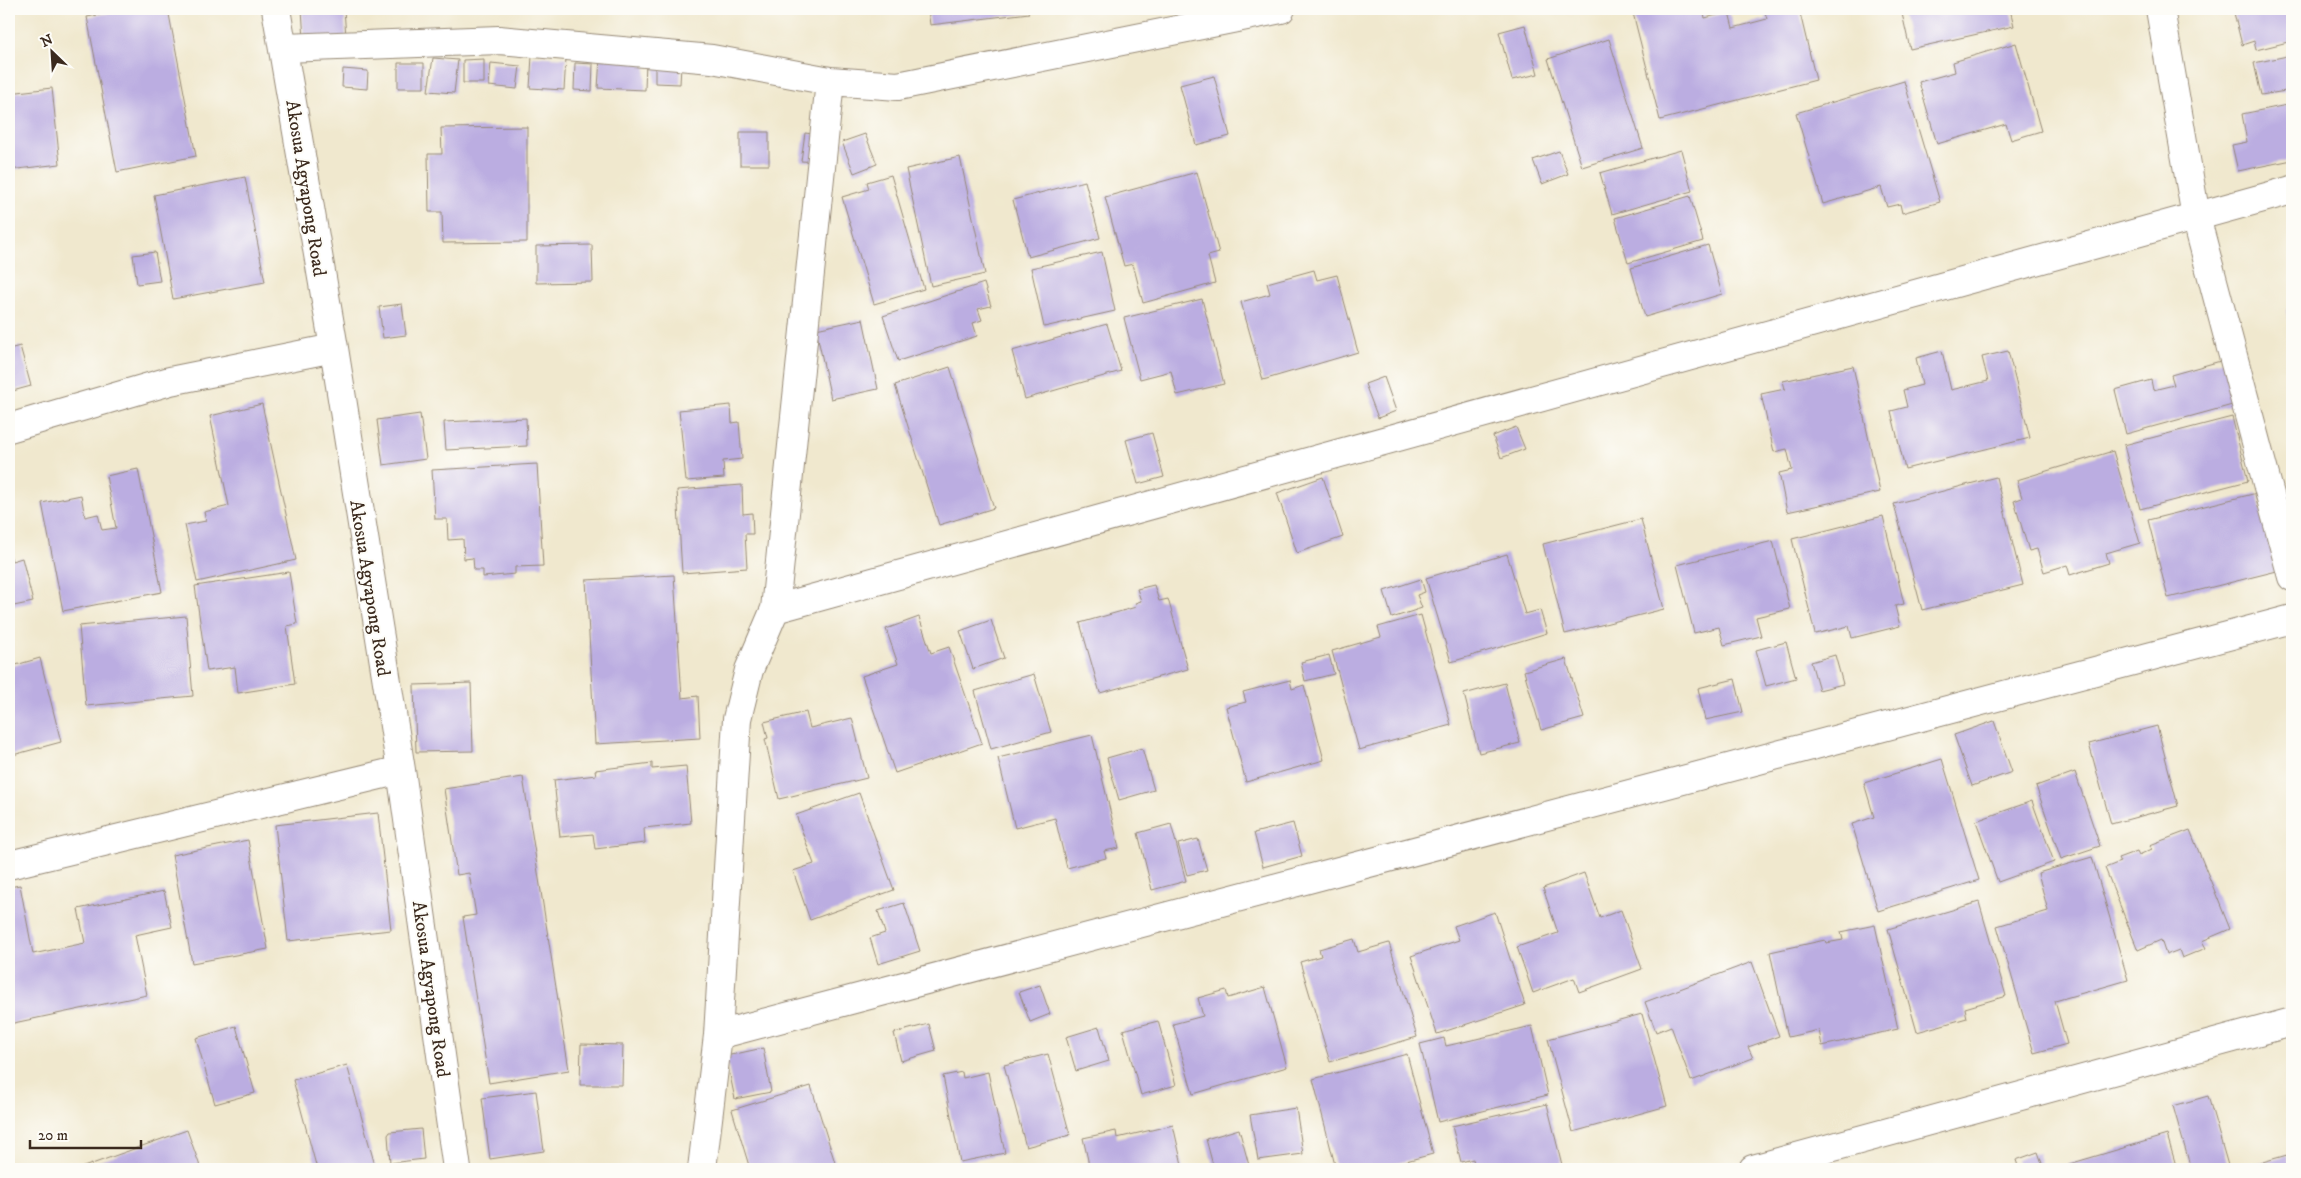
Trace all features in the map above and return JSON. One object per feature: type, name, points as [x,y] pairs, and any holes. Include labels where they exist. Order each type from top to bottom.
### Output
[{"type":"street","name":"Akosua Agyapong Road","points":[[276,9],[334,348],[401,770],[458,1169]]},
{"type":"street","points":[[284,48],[499,40],[712,59],[830,81],[898,86],[1281,9]]},
{"type":"street","points":[[2160,9],[2196,217],[2292,577]]},
{"type":"street","points":[[702,1169],[718,1035],[737,719],[749,670],[775,609],[830,81]]},
{"type":"street","points":[[775,609],[2292,190]]},
{"type":"street","points":[[9,428],[170,381],[334,348]]},
{"type":"street","points":[[718,1035],[2292,619]]},
{"type":"street","points":[[9,865],[401,770]]},
{"type":"street","points":[[1753,1169],[2292,1022]]},
{"type":"building","points":[[132,9],[168,9],[196,156],[117,172],[87,17]]},
{"type":"building","points":[[302,9],[344,9],[346,37],[304,40]]},
{"type":"building","points":[[805,9],[836,9],[837,12],[806,14]]},
{"type":"building","points":[[928,9],[1028,9],[1029,13],[930,25]]},
{"type":"building","points":[[1632,9],[1703,9],[1705,18],[1729,12],[1733,28],[1767,19],[1764,9],[1799,9],[1816,80],[1660,120]]},
{"type":"building","points":[[1901,9],[2010,9],[2014,26],[1910,49]]},
{"type":"building","points":[[2233,9],[2292,9],[2292,41],[2256,50],[2254,41],[2242,45]]},
{"type":"building","points":[[1525,25],[1538,74],[1512,80],[1499,32]]},
{"type":"building","points":[[1609,39],[1643,148],[1582,167],[1548,59]]},
{"type":"building","points":[[2016,43],[2041,131],[2011,140],[2006,124],[1937,144],[1919,82],[1955,72],[1953,62]]},
{"type":"building","points":[[2292,55],[2292,90],[2261,95],[2254,63]]},
{"type":"building","points":[[532,56],[566,58],[564,90],[530,88]]},
{"type":"building","points":[[433,58],[458,60],[454,93],[428,91]]},
{"type":"building","points":[[600,58],[646,60],[645,90],[598,88]]},
{"type":"building","points":[[484,59],[484,83],[463,83],[463,60]]},
{"type":"building","points":[[398,63],[424,63],[424,88],[398,88]]},
{"type":"building","points":[[491,63],[520,66],[517,89],[489,86]]},
{"type":"building","points":[[575,63],[593,64],[592,91],[574,90]]},
{"type":"building","points":[[655,65],[681,66],[680,84],[655,83]]},
{"type":"building","points":[[343,69],[368,71],[367,89],[342,87]]},
{"type":"building","points":[[1214,76],[1230,136],[1196,145],[1180,85]]},
{"type":"building","points":[[1904,81],[1940,202],[1902,213],[1900,204],[1887,207],[1881,187],[1823,204],[1796,113]]},
{"type":"building","points":[[52,88],[60,164],[9,170],[9,93]]},
{"type":"building","points":[[2292,104],[2292,160],[2238,171],[2232,145],[2247,142],[2242,114]]},
{"type":"building","points":[[527,127],[527,242],[443,243],[442,212],[429,212],[428,154],[442,154],[441,128]]},
{"type":"building","points":[[740,132],[769,132],[769,165],[740,165]]},
{"type":"building","points":[[805,133],[821,135],[817,162],[801,161]]},
{"type":"building","points":[[865,134],[877,164],[854,173],[842,142]]},
{"type":"building","points":[[1681,150],[1692,191],[1612,214],[1600,173]]},
{"type":"building","points":[[1559,151],[1568,174],[1542,184],[1533,160]]},
{"type":"building","points":[[960,157],[985,274],[931,286],[906,169]]},
{"type":"building","points":[[1197,172],[1219,253],[1208,256],[1215,283],[1143,303],[1133,264],[1124,266],[1105,197]]},
{"type":"building","points":[[891,175],[924,289],[874,304],[842,197],[869,189],[867,182]]},
{"type":"building","points":[[245,177],[265,282],[173,299],[154,195]]},
{"type":"building","points":[[1085,181],[1100,238],[1028,257],[1013,200]]},
{"type":"building","points":[[1690,196],[1703,241],[1628,263],[1615,218]]},
{"type":"building","points":[[592,245],[593,282],[536,283],[536,246]]},
{"type":"building","points":[[1708,245],[1722,294],[1645,317],[1631,268]]},
{"type":"building","points":[[155,252],[160,281],[137,284],[133,255]]},
{"type":"building","points":[[1102,252],[1115,311],[1044,327],[1031,268]]},
{"type":"building","points":[[1314,270],[1317,280],[1337,275],[1358,352],[1263,380],[1241,302],[1270,294],[1267,283]]},
{"type":"building","points":[[984,283],[991,306],[978,309],[982,320],[973,323],[977,336],[898,361],[883,316]]},
{"type":"building","points":[[1202,299],[1224,384],[1177,395],[1171,371],[1140,379],[1124,318]]},
{"type":"building","points":[[402,304],[406,335],[383,338],[379,307]]},
{"type":"building","points":[[2292,308],[2292,332],[2291,332],[2287,309]]},
{"type":"building","points":[[863,319],[878,389],[831,399],[816,329]]},
{"type":"building","points":[[1107,324],[1121,371],[1025,399],[1012,351]]},
{"type":"building","points":[[20,346],[31,386],[9,392],[9,349]]},
{"type":"building","points":[[1942,351],[1951,390],[1988,381],[1982,357],[2008,351],[2030,438],[1905,469],[1891,411],[1907,407],[1903,390],[1922,385],[1916,358]]},
{"type":"building","points":[[2224,360],[2236,404],[2126,434],[2115,390],[2151,380],[2153,390],[2174,385],[2171,375]]},
{"type":"building","points":[[1853,366],[1880,492],[1787,512],[1779,473],[1792,470],[1787,449],[1774,452],[1761,394],[1785,389],[1783,381]]},
{"type":"building","points":[[950,367],[994,508],[939,525],[895,385]]},
{"type":"building","points":[[1384,377],[1396,411],[1378,418],[1365,384]]},
{"type":"building","points":[[262,404],[296,560],[197,582],[185,525],[206,521],[204,512],[229,506],[210,416]]},
{"type":"building","points":[[731,405],[732,423],[739,422],[742,459],[723,461],[724,478],[686,481],[679,410]]},
{"type":"building","points":[[420,414],[426,459],[383,465],[377,420]]},
{"type":"building","points":[[2232,417],[2248,481],[2140,509],[2124,445]]},
{"type":"building","points":[[526,418],[527,446],[446,450],[444,422]]},
{"type":"building","points":[[1516,427],[1525,449],[1501,458],[1493,436]]},
{"type":"building","points":[[1152,433],[1164,477],[1138,484],[1126,440]]},
{"type":"building","points":[[2113,451],[2140,543],[2106,553],[2109,563],[2070,575],[2067,565],[2044,572],[2037,549],[2029,551],[2014,501],[2022,498],[2017,480]]},
{"type":"building","points":[[537,464],[543,566],[515,567],[515,574],[483,577],[483,570],[474,570],[473,558],[464,559],[463,539],[448,540],[447,519],[435,519],[432,470]]},
{"type":"building","points":[[138,469],[162,592],[63,611],[42,503],[81,495],[85,517],[98,514],[102,530],[116,528],[106,476]]},
{"type":"building","points":[[1323,477],[1343,537],[1297,553],[1277,493]]},
{"type":"building","points":[[1996,477],[2023,585],[1922,610],[1894,504]]},
{"type":"building","points":[[742,485],[743,514],[752,513],[753,534],[745,534],[747,568],[682,573],[677,490]]},
{"type":"building","points":[[2257,493],[2277,571],[2168,598],[2148,520]]},
{"type":"building","points":[[1883,516],[1904,604],[1895,606],[1900,626],[1852,638],[1849,626],[1815,634],[1792,539]]},
{"type":"building","points":[[1641,519],[1664,609],[1565,634],[1543,544]]},
{"type":"building","points":[[1773,541],[1790,609],[1756,617],[1761,636],[1724,645],[1719,627],[1694,633],[1677,565]]},
{"type":"building","points":[[9,551],[12,561],[22,558],[33,602],[9,607]]},
{"type":"building","points":[[1507,554],[1525,614],[1540,610],[1547,633],[1451,662],[1426,578]]},
{"type":"building","points":[[289,572],[297,624],[287,626],[295,684],[238,693],[235,667],[207,671],[195,586]]},
{"type":"building","points":[[674,575],[682,698],[698,696],[700,738],[595,744],[586,580]]},
{"type":"building","points":[[1421,579],[1425,592],[1417,595],[1422,608],[1392,618],[1384,591]]},
{"type":"building","points":[[1154,585],[1159,601],[1168,599],[1188,669],[1100,693],[1080,623],[1136,607],[1135,603],[1141,601],[1137,589]]},
{"type":"building","points":[[1421,615],[1451,725],[1359,750],[1332,651],[1381,637],[1378,627]]},
{"type":"building","points":[[186,616],[193,696],[86,706],[79,626]]},
{"type":"building","points":[[919,617],[931,653],[949,647],[982,743],[895,773],[862,676],[898,664],[886,629]]},
{"type":"building","points":[[991,620],[1004,658],[973,669],[960,631]]},
{"type":"building","points":[[1786,642],[1796,678],[1766,686],[1756,650]]},
{"type":"building","points":[[1329,655],[1334,674],[1305,681],[1301,662]]},
{"type":"building","points":[[1835,655],[1843,684],[1819,690],[1811,662]]},
{"type":"building","points":[[40,658],[61,742],[9,756],[9,667]]},
{"type":"building","points":[[1566,659],[1584,718],[1541,730],[1524,671]]},
{"type":"building","points":[[1034,674],[1051,732],[991,749],[975,691]]},
{"type":"building","points":[[1735,679],[1743,712],[1705,720],[1698,688]]},
{"type":"building","points":[[1290,680],[1292,689],[1304,685],[1324,760],[1246,782],[1226,707],[1246,702],[1243,692]]},
{"type":"building","points":[[471,683],[473,751],[416,752],[414,685]]},
{"type":"building","points":[[1505,683],[1520,743],[1479,753],[1464,694]]},
{"type":"building","points":[[806,712],[810,728],[852,718],[867,778],[779,799],[765,739],[768,738],[764,722]]},
{"type":"building","points":[[1994,721],[2012,772],[1972,786],[1954,735]]},
{"type":"building","points":[[2157,726],[2178,806],[2111,824],[2089,744]]},
{"type":"building","points":[[1092,735],[1119,848],[1104,851],[1106,858],[1067,868],[1055,818],[1015,828],[998,758]]},
{"type":"building","points":[[1142,748],[1154,790],[1119,800],[1107,758]]},
{"type":"building","points":[[1942,759],[1979,880],[1878,911],[1852,824],[1874,817],[1864,783]]},
{"type":"building","points":[[652,763],[652,769],[686,766],[691,823],[644,828],[645,843],[595,849],[593,834],[560,837],[554,780],[596,775],[595,770]]},
{"type":"building","points":[[2075,772],[2100,846],[2061,859],[2036,786]]},
{"type":"building","points":[[523,777],[569,1070],[489,1083],[463,917],[476,915],[469,873],[457,875],[444,789]]},
{"type":"building","points":[[859,793],[894,890],[810,920],[793,871],[814,864],[796,815]]},
{"type":"building","points":[[2032,801],[2054,862],[1998,882],[1976,821]]},
{"type":"building","points":[[378,813],[391,930],[288,941],[275,825]]},
{"type":"building","points":[[1293,823],[1302,856],[1263,867],[1254,833]]},
{"type":"building","points":[[1171,824],[1186,881],[1152,890],[1138,833]]},
{"type":"building","points":[[2190,830],[2230,929],[2202,941],[2206,948],[2182,958],[2179,950],[2166,955],[2161,940],[2138,950],[2105,868],[2120,862],[2118,858],[2137,851],[2139,855],[2152,849],[2150,845]]},
{"type":"building","points":[[1198,839],[1207,870],[1187,875],[1178,844]]},
{"type":"building","points":[[248,840],[268,949],[192,963],[172,855]]},
{"type":"building","points":[[2092,857],[2128,980],[2055,1001],[2067,1044],[2034,1053],[1997,926],[2048,911],[2038,873]]},
{"type":"building","points":[[1584,873],[1600,918],[1621,910],[1642,969],[1579,992],[1574,978],[1533,993],[1517,947],[1558,933],[1543,888]]},
{"type":"building","points":[[20,885],[33,954],[85,943],[78,909],[164,891],[172,927],[135,935],[147,995],[9,1024],[9,887]]},
{"type":"building","points":[[1979,902],[2006,996],[1965,1008],[1967,1018],[1917,1032],[1888,929]]},
{"type":"building","points":[[904,903],[920,951],[878,964],[870,938],[885,933],[878,911]]},
{"type":"building","points":[[1495,912],[1525,1005],[1437,1034],[1411,956],[1459,940],[1454,926]]},
{"type":"building","points":[[1875,925],[1898,1029],[1822,1046],[1819,1030],[1788,1037],[1770,952],[1825,940],[1826,943],[1843,940],[1841,932]]},
{"type":"building","points":[[1354,939],[1358,952],[1389,943],[1417,1037],[1330,1062],[1300,962],[1321,956],[1319,949]]},
{"type":"building","points":[[1752,962],[1779,1036],[1748,1047],[1753,1058],[1691,1081],[1671,1026],[1656,1032],[1645,1002]]},
{"type":"building","points":[[1040,985],[1050,1014],[1030,1022],[1019,992]]},
{"type":"building","points":[[1265,987],[1287,1067],[1193,1094],[1173,1024],[1203,1016],[1198,998],[1226,990],[1228,998]]},
{"type":"building","points":[[1642,1014],[1667,1106],[1573,1132],[1548,1039]]},
{"type":"building","points":[[1158,1021],[1176,1085],[1141,1095],[1123,1030]]},
{"type":"building","points":[[929,1024],[936,1051],[901,1061],[894,1033]]},
{"type":"building","points":[[236,1026],[255,1093],[215,1104],[196,1038]]},
{"type":"building","points":[[1532,1026],[1548,1095],[1438,1122],[1420,1044],[1444,1038],[1446,1046]]},
{"type":"building","points":[[1099,1027],[1109,1061],[1076,1071],[1066,1037]]},
{"type":"building","points":[[581,1044],[623,1045],[622,1085],[580,1085]]},
{"type":"building","points":[[763,1048],[771,1092],[735,1099],[726,1056]]},
{"type":"building","points":[[1048,1054],[1070,1135],[1026,1147],[1004,1065]]},
{"type":"building","points":[[1407,1054],[1433,1154],[1375,1169],[1336,1169],[1313,1079]]},
{"type":"building","points":[[347,1065],[376,1169],[317,1169],[293,1080]]},
{"type":"building","points":[[962,1072],[963,1078],[988,1072],[1005,1153],[960,1162],[943,1076]]},
{"type":"building","points":[[811,1086],[837,1169],[750,1169],[732,1110]]},
{"type":"building","points":[[536,1091],[544,1151],[490,1159],[482,1098]]},
{"type":"building","points":[[2208,1096],[2229,1169],[2191,1169],[2173,1106]]},
{"type":"building","points":[[1547,1104],[1563,1169],[1475,1169],[1473,1159],[1461,1162],[1452,1126]]},
{"type":"building","points":[[1296,1108],[1303,1154],[1258,1160],[1250,1115]]},
{"type":"building","points":[[1173,1125],[1183,1169],[1090,1169],[1083,1138],[1116,1131],[1117,1138]]},
{"type":"building","points":[[421,1129],[424,1159],[390,1163],[388,1135],[390,1132]]},
{"type":"building","points":[[1239,1129],[1250,1169],[1214,1169],[1206,1139]]},
{"type":"building","points":[[187,1130],[201,1169],[78,1169]]},
{"type":"building","points":[[2167,1135],[2177,1169],[2067,1169],[2066,1165]]},
{"type":"building","points":[[2038,1152],[2044,1169],[2019,1169],[2016,1160]]},
{"type":"building","points":[[2287,1155],[2291,1169],[2238,1169]]}]
